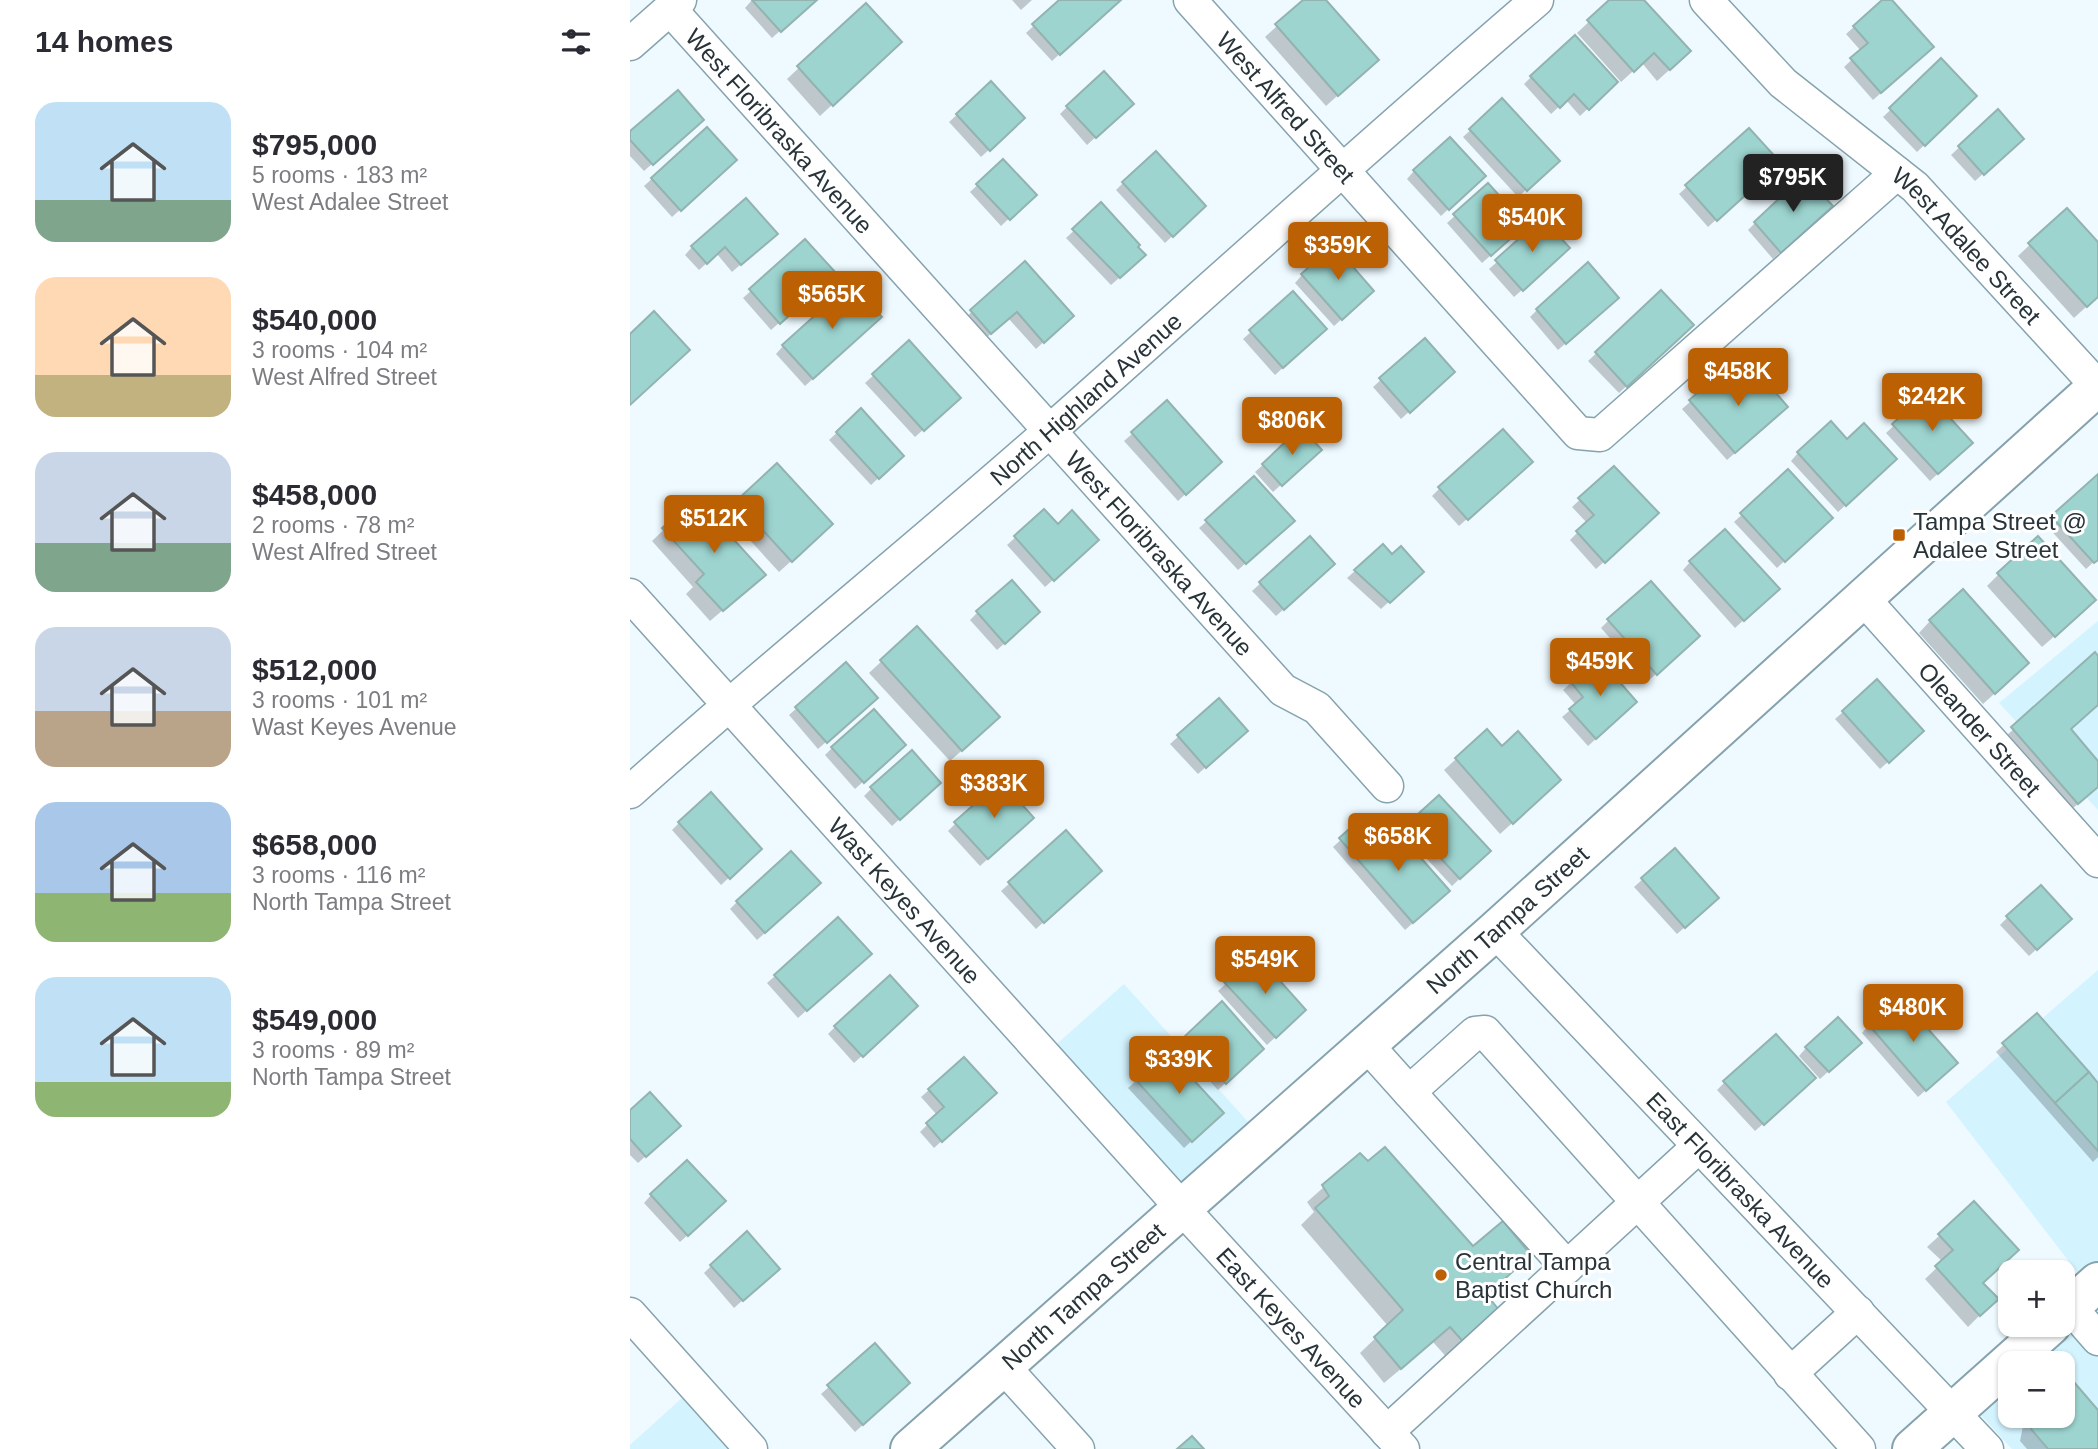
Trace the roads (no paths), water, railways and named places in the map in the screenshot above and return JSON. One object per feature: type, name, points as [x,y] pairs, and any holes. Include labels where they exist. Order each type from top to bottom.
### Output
[{"type":"main road","name":"North Tampa Street","points":[[910,1449],[1495,931],[2098,386]]},
{"type":"main road","points":[[1912,1449],[2038,1337]]},
{"type":"street","name":"West Alfred Street","points":[[1190,0],[1578,433],[1600,435],[1897,173]]},
{"type":"street","name":"North Highland Avenue","points":[[630,792],[728,704],[1050,431],[1340,169],[1537,0]]},
{"type":"street","name":"West Adalee Street","points":[[1706,0],[1783,83],[1915,187],[2098,386]]},
{"type":"street","points":[[630,44],[675,4]]},
{"type":"street","name":"West Floribraska Avenue","points":[[675,4],[1050,431],[1283,690],[1317,708],[1387,786]]},
{"type":"street","name":"Wast Keyes Avenue","points":[[630,595],[1181,1207]]},
{"type":"street","name":"Oleander Street","points":[[1862,597],[2098,861]]},
{"type":"street","name":"East Floribraska Avenue","points":[[1495,931],[1987,1449]]},
{"type":"street","points":[[1409,1092],[1475,1033],[1485,1032],[1636,1204],[1858,1449]]},
{"type":"street","points":[[1366,1044],[1567,1267]]},
{"type":"street","points":[[1395,1440],[1567,1267],[1699,1146]]},
{"type":"street","name":"East Keyes Avenue","points":[[1181,1207],[1395,1440]]},
{"type":"street","points":[[1790,1374],[1858,1312]]},
{"type":"street","points":[[2075,1312],[2098,1339]]},
{"type":"street","points":[[630,1314],[751,1449]]},
{"type":"street","points":[[1003,1366],[1078,1449]]},
{"type":"place","name":"Tampa Street @ Adalee Street","points":[[1899,535]]},
{"type":"place","name":"Central Tampa Baptist Church","points":[[1441,1275]]}]
